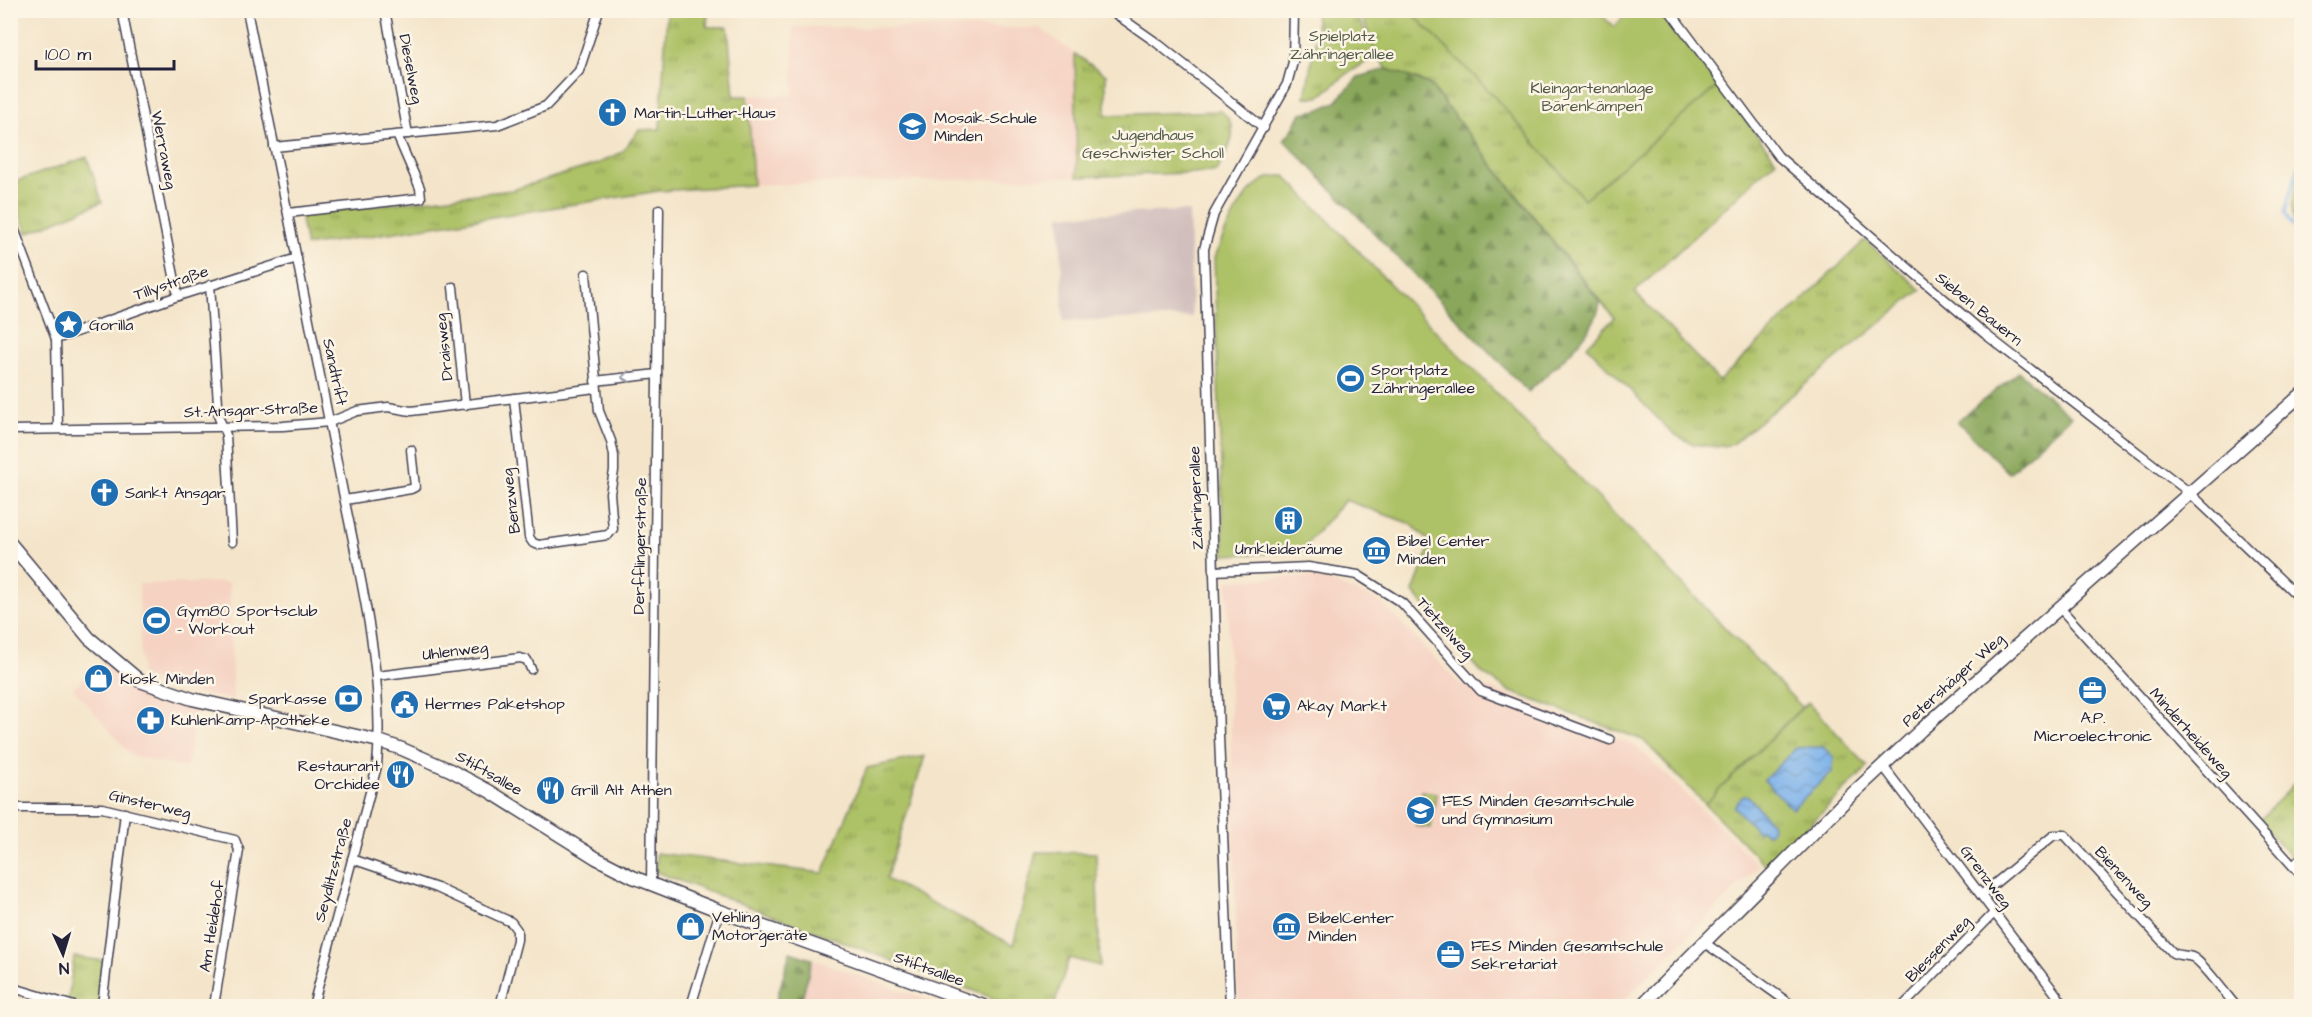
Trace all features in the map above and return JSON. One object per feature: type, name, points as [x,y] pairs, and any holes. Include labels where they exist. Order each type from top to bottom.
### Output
[{"type":"main road","name":"Petershäger Weg","points":[[1641,1006],[1882,766],[2301,394]]},
{"type":"main road","name":"Stiftsallee","points":[[10,543],[89,638],[140,681],[192,699],[380,741],[438,764],[489,791],[596,858],[651,884],[983,1006]]},
{"type":"street","name":"Werraweg","points":[[122,10],[178,296]]},
{"type":"street","name":"Sandtrift","points":[[247,10],[345,500],[377,676],[380,741]]},
{"type":"street","name":"Dieselweg","points":[[385,10],[408,134]]},
{"type":"street","points":[[274,147],[497,125],[546,106],[579,71],[599,10]]},
{"type":"street","points":[[1110,10],[1264,128]]},
{"type":"street","name":"Zähringerallee","points":[[1230,1006],[1213,571],[1204,249],[1214,214],[1287,84],[1293,62],[1294,10]]},
{"type":"street","name":"Sieben Bauern","points":[[1669,10],[1778,156],[1985,334],[2190,494],[2301,600]]},
{"type":"street","points":[[288,213],[421,198],[420,188],[397,135]]},
{"type":"street","name":"Derfflingerstraße","points":[[651,884],[659,209]]},
{"type":"street","points":[[10,218],[56,339],[58,428]]},
{"type":"street","name":"Tillystraße","points":[[56,339],[210,285],[297,258]]},
{"type":"street","name":"Benzweg","points":[[514,398],[529,537],[533,543],[539,545],[608,535],[613,529],[610,494],[614,456],[611,441],[600,419],[586,274]]},
{"type":"street","points":[[210,285],[219,418],[226,435],[232,542]]},
{"type":"street","name":"Draisweg","points":[[453,287],[465,405]]},
{"type":"street","name":"St.-Ansgar-Straße","points":[[10,430],[224,428],[330,422],[357,411],[388,407],[411,411],[465,405],[657,374]]},
{"type":"street","points":[[345,500],[411,489],[416,484],[411,450]]},
{"type":"street","name":"Tietzelweg","points":[[1213,571],[1308,567],[1358,575],[1402,603],[1481,691],[1610,740]]},
{"type":"street","name":"Minderheideweg","points":[[2060,608],[2301,876]]},
{"type":"street","name":"Uhlenweg","points":[[377,676],[520,658],[527,660],[531,669]]},
{"type":"street","name":"Seydlitzstraße","points":[[314,1006],[377,766],[380,741]]},
{"type":"street","name":"Grenzweg","points":[[1882,766],[2065,1006]]},
{"type":"street","name":"Ginsterweg","points":[[10,808],[102,808],[231,838],[236,840],[239,850]]},
{"type":"street","points":[[102,1006],[125,813]]},
{"type":"street","name":"Bienenweg","points":[[1981,895],[2054,835],[2065,835],[2173,953],[2182,957],[2191,957],[2199,963],[2236,1006]]},
{"type":"street","name":"Am Heidehof","points":[[214,1006],[239,850]]},
{"type":"street","points":[[2293,866],[2301,856]]},
{"type":"street","points":[[352,859],[437,888],[511,922],[517,930],[517,940],[500,1006]]},
{"type":"street","points":[[691,1006],[720,911]]},
{"type":"street","name":"Blessenweg","points":[[1904,1006],[1995,912]]},
{"type":"street","points":[[1705,943],[1793,1006]]},
{"type":"street","points":[[10,987],[74,1006]]},
{"type":"shaded area","name":"Mosaik-Schule Minden","points":[[793,27],[1040,28],[1075,54],[1077,177],[753,185],[748,96],[793,95]]},
{"type":"shaded area","points":[[1189,211],[1192,317],[1063,321],[1060,215]]},
{"type":"shaded area","points":[[1315,576],[1380,601],[1459,683],[1493,689],[1638,747],[1759,866],[1618,1006],[1238,1006],[1227,580]]},
{"type":"shaded area","points":[[229,582],[233,700],[181,690],[141,676],[139,584]]},
{"type":"shaded area","points":[[104,661],[132,682],[154,694],[196,705],[187,768],[132,756],[73,688]]},
{"type":"shaded area","points":[[812,959],[946,1006],[800,1006]]},
{"type":"green space","points":[[667,11],[708,11],[707,27],[728,27],[734,96],[748,96],[753,185],[659,191],[306,246],[300,214],[512,190],[597,164],[622,152],[639,130],[660,129]]},
{"type":"green space","name":"Spielplatz Zähringerallee","points":[[1315,11],[1354,11],[1374,48],[1360,11],[1410,11],[1492,94],[1584,199],[1719,85],[1776,160],[1635,292],[1719,381],[1865,240],[1921,290],[1732,444],[1717,447],[1694,444],[1673,434],[1587,346],[1614,318],[1429,84],[1387,69],[1377,55],[1347,74],[1319,97],[1305,97],[1317,32]]},
{"type":"green space","name":"Kleingartenanlage Bärenkämpen","points":[[1410,11],[1597,11],[1614,27],[1629,11],[1661,11],[1719,85],[1584,199],[1492,94]]},
{"type":"green space","name":"Jugendhaus Geschwister Scholl","points":[[1075,54],[1106,75],[1106,115],[1221,111],[1228,118],[1232,133],[1228,149],[1216,172],[1077,177]]},
{"type":"green space","points":[[1387,69],[1429,84],[1600,302],[1597,315],[1582,339],[1528,392],[1284,140],[1301,113],[1318,110],[1336,102],[1358,77]]},
{"type":"green space","points":[[87,157],[102,202],[27,233],[11,191],[11,183]]},
{"type":"green space","points":[[2301,169],[2301,232],[2293,218],[2292,210]]},
{"type":"green space","name":"Sportplatz Zähringerallee","points":[[1285,176],[1802,707],[1705,804],[1643,740],[1511,692],[1482,673],[1413,592],[1431,543],[1411,524],[1345,500],[1300,552],[1224,555],[1214,258],[1235,214],[1249,192],[1268,178]]},
{"type":"green space","points":[[2019,372],[2071,416],[2009,473],[1957,421]]},
{"type":"green space","points":[[1808,702],[1868,767],[1767,867],[1705,804]]},
{"type":"green space","points":[[925,756],[886,879],[1013,945],[1036,852],[1096,853],[1100,966],[1069,958],[1054,1006],[1014,1006],[656,872],[656,853],[823,873],[867,768]]},
{"type":"green space","points":[[2301,776],[2301,869],[2259,821]]},
{"type":"green space","points":[[1422,791],[1436,793],[1431,828],[1416,826]]},
{"type":"green space","points":[[790,952],[812,959],[800,1006],[775,1006]]},
{"type":"green space","points":[[74,957],[105,961],[99,1003],[96,1006],[68,1001]]},
{"type":"water","points":[[1823,747],[1834,758],[1832,772],[1792,809],[1764,780],[1796,748]]},
{"type":"water","points":[[1745,795],[1772,824],[1771,832],[1767,834],[1761,829],[1758,832],[1734,807]]},
{"type":"waterway","points":[[2292,225],[2285,212],[2302,155]]},
{"type":"place","name":"Martin-Luther-Haus","points":[[613,113]]},
{"type":"place","name":"Mosaik-Schule Minden","points":[[913,127]]},
{"type":"place","name":"Gorilla","points":[[68,325]]},
{"type":"place","name":"Sportplatz Zähringerallee","points":[[1350,379]]},
{"type":"place","name":"Sankt Ansgar","points":[[104,493]]},
{"type":"place","name":"Umkleideräume","points":[[1289,521]]},
{"type":"place","name":"Bibel Center Minden","points":[[1376,550]]},
{"type":"place","name":"Gym80 Sportsclub - Workout","points":[[156,620]]},
{"type":"place","name":"Kiosk Minden","points":[[99,679]]},
{"type":"place","name":"A.P. Microelectronic","points":[[2093,690]]},
{"type":"place","name":"Sparkasse","points":[[348,699]]},
{"type":"place","name":"Hermes Paketshop","points":[[404,704]]},
{"type":"place","name":"Akay Markt","points":[[1276,706]]},
{"type":"place","name":"Kuhlenkamp-Apotheke","points":[[150,720]]},
{"type":"place","name":"Restaurant Orchidee","points":[[401,775]]},
{"type":"place","name":"Grill Alt Athen","points":[[550,790]]},
{"type":"place","name":"FES Minden Gesamtschule und Gymnasium","points":[[1421,810]]},
{"type":"place","name":"Vehling Motorgeräte","points":[[691,926]]},
{"type":"place","name":"BibelCenter Minden","points":[[1287,927]]},
{"type":"place","name":"FES Minden Gesamtschule Sekretariat","points":[[1450,955]]}]
